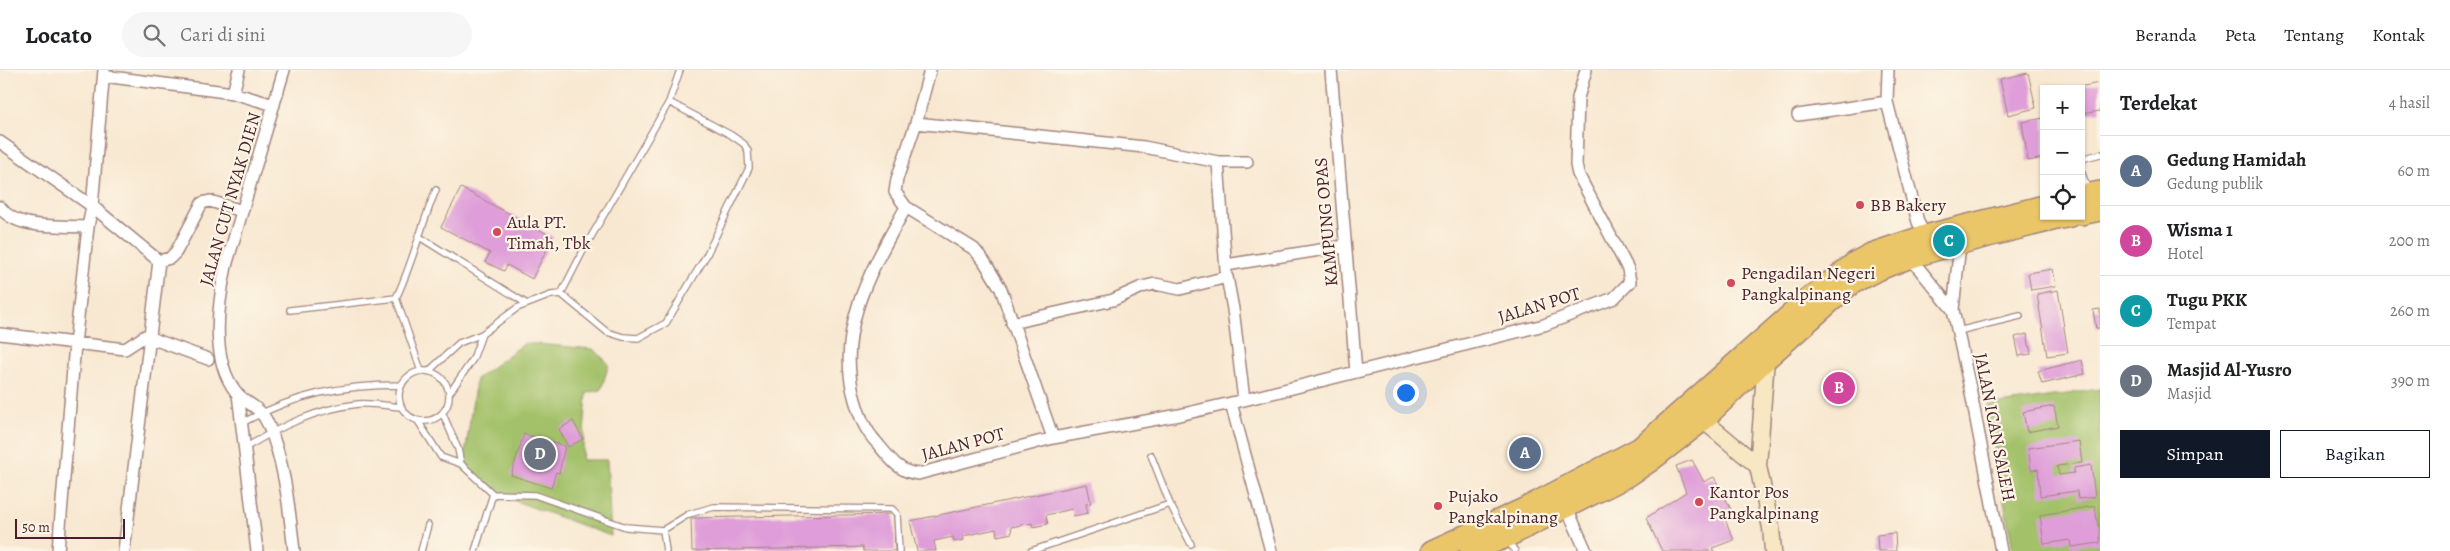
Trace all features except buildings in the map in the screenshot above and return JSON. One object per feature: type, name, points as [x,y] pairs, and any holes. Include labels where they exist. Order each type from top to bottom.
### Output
[{"type":"highway","points":[[1466,546],[1650,462],[1703,420],[1806,301],[1856,262],[1871,254],[1925,236],[2040,207]]},
{"type":"highway","points":[[1432,551],[1466,546],[1510,544],[1640,448],[1848,286],[1873,272],[1911,258],[2054,220]]},
{"type":"main road","points":[[1761,353],[1758,466],[1771,528],[1773,551]]},
{"type":"main road","points":[[1703,420],[1758,466]]},
{"type":"street","points":[[233,93],[239,70]]},
{"type":"street","name":"JALAN CUT NYAK DIEN","points":[[284,70],[226,266],[219,308],[223,368],[238,394],[262,413],[271,432],[284,478],[294,551]]},
{"type":"street","points":[[930,70],[916,123],[895,188],[896,192],[906,207],[974,249],[984,261],[1001,289],[1053,438]]},
{"type":"street","name":"KAMPUNG OPAS","points":[[1331,70],[1356,372]]},
{"type":"street","name":"JALAN POT","points":[[906,207],[869,275],[850,334],[848,350],[851,387],[860,419],[868,434],[899,468],[918,474],[1053,438],[1170,417],[1231,403],[1544,325],[1608,301],[1628,286],[1630,282],[1628,269],[1578,174],[1576,165],[1578,98],[1586,70]]},
{"type":"street","points":[[1888,70],[1887,102],[1918,222],[1925,236]]},
{"type":"street","points":[[58,551],[80,344],[88,227],[96,209],[109,75],[233,93],[274,105]]},
{"type":"street","points":[[1798,115],[1887,102]]},
{"type":"street","points":[[916,123],[1144,147],[1218,162],[1247,162]]},
{"type":"street","points":[[0,146],[96,209],[159,261]]},
{"type":"street","points":[[1218,162],[1227,277],[1233,309],[1244,400]]},
{"type":"street","points":[[159,261],[170,258],[176,252],[202,203],[210,201],[242,211]]},
{"type":"street","points":[[0,207],[5,213],[25,222],[88,227]]},
{"type":"street","name":"JALAN ICAN SALEH","points":[[1960,244],[1953,310],[2001,551]]},
{"type":"street","points":[[1226,265],[1345,246]]},
{"type":"street","name":"JALAN ICAN SALEH","points":[[1911,258],[1953,310]]},
{"type":"street","points":[[124,551],[159,261]]},
{"type":"street","points":[[1012,323],[1114,300],[1155,284],[1180,289],[1227,277]]},
{"type":"street","points":[[0,334],[125,349],[143,337],[208,359]]},
{"type":"street","name":"JALAN CUT NYAK DIEN","points":[[238,394],[258,551]]},
{"type":"street","points":[[1231,403],[1272,551]]},
{"type":"street","points":[[1570,498],[1586,551]]},
{"type":"lane","points":[[561,294],[584,249],[669,102],[680,70]]},
{"type":"lane","points":[[429,372],[459,343],[482,334],[517,308],[552,295],[561,294],[607,332],[623,337],[638,338],[666,323],[706,256],[749,168],[748,151],[744,144],[731,135],[669,102]]},
{"type":"lane","points":[[2085,158],[2100,154]]},
{"type":"lane","points":[[2082,175],[2091,203]]},
{"type":"lane","points":[[421,371],[396,298],[408,273],[418,236],[436,190]]},
{"type":"lane","points":[[418,236],[527,304]]},
{"type":"lane","points":[[290,310],[396,298]]},
{"type":"lane","points":[[1958,331],[2020,316]]},
{"type":"lane","points":[[449,394],[473,359],[482,334]]},
{"type":"lane","points":[[421,371],[429,372],[443,379],[449,394],[448,405],[443,414],[427,422],[418,421],[407,416],[401,406],[399,395],[406,378],[421,371]]},
{"type":"lane","points":[[242,424],[262,413],[307,396],[357,385],[402,385]]},
{"type":"lane","points":[[245,448],[271,432],[312,414],[360,404],[401,406]]},
{"type":"lane","points":[[443,414],[458,449],[461,464]]},
{"type":"lane","points":[[418,421],[441,457],[461,464],[493,494],[535,495],[626,527],[663,530],[689,514],[714,507],[892,509],[896,514],[899,551]]},
{"type":"lane","points":[[1151,455],[1170,504],[1191,544]]},
{"type":"lane","points":[[475,551],[493,494]]},
{"type":"lane","points":[[1031,551],[1170,504]]},
{"type":"lane","points":[[421,551],[428,525]]},
{"type":"lane","points":[[663,530],[666,551]]},
{"type":"green space","points":[[525,343],[593,349],[609,364],[601,390],[587,393],[582,460],[607,460],[611,536],[499,495],[463,469],[476,379]]},
{"type":"green space","points":[[2100,389],[2100,551],[2013,551],[1987,406]]},
{"type":"place","name":"BB Bakery","points":[[1860,205]]},
{"type":"place","name":"Aula PT. Timah, Tbk","points":[[497,232]]},
{"type":"place","name":"Tugu PKK","points":[[1949,241]]},
{"type":"place","name":"Pengadilan Negeri Pangkalpinang","points":[[1731,283]]},
{"type":"place","name":"Wisma 1","points":[[1839,388]]},
{"type":"place","name":"Gedung Hamidah","points":[[1525,453]]},
{"type":"place","name":"Masjid Al-Yusro","points":[[540,454]]},
{"type":"place","name":"Kantor Pos Pangkalpinang","points":[[1699,502]]},
{"type":"place","name":"Pujako Pangkalpinang","points":[[1438,506]]}]
